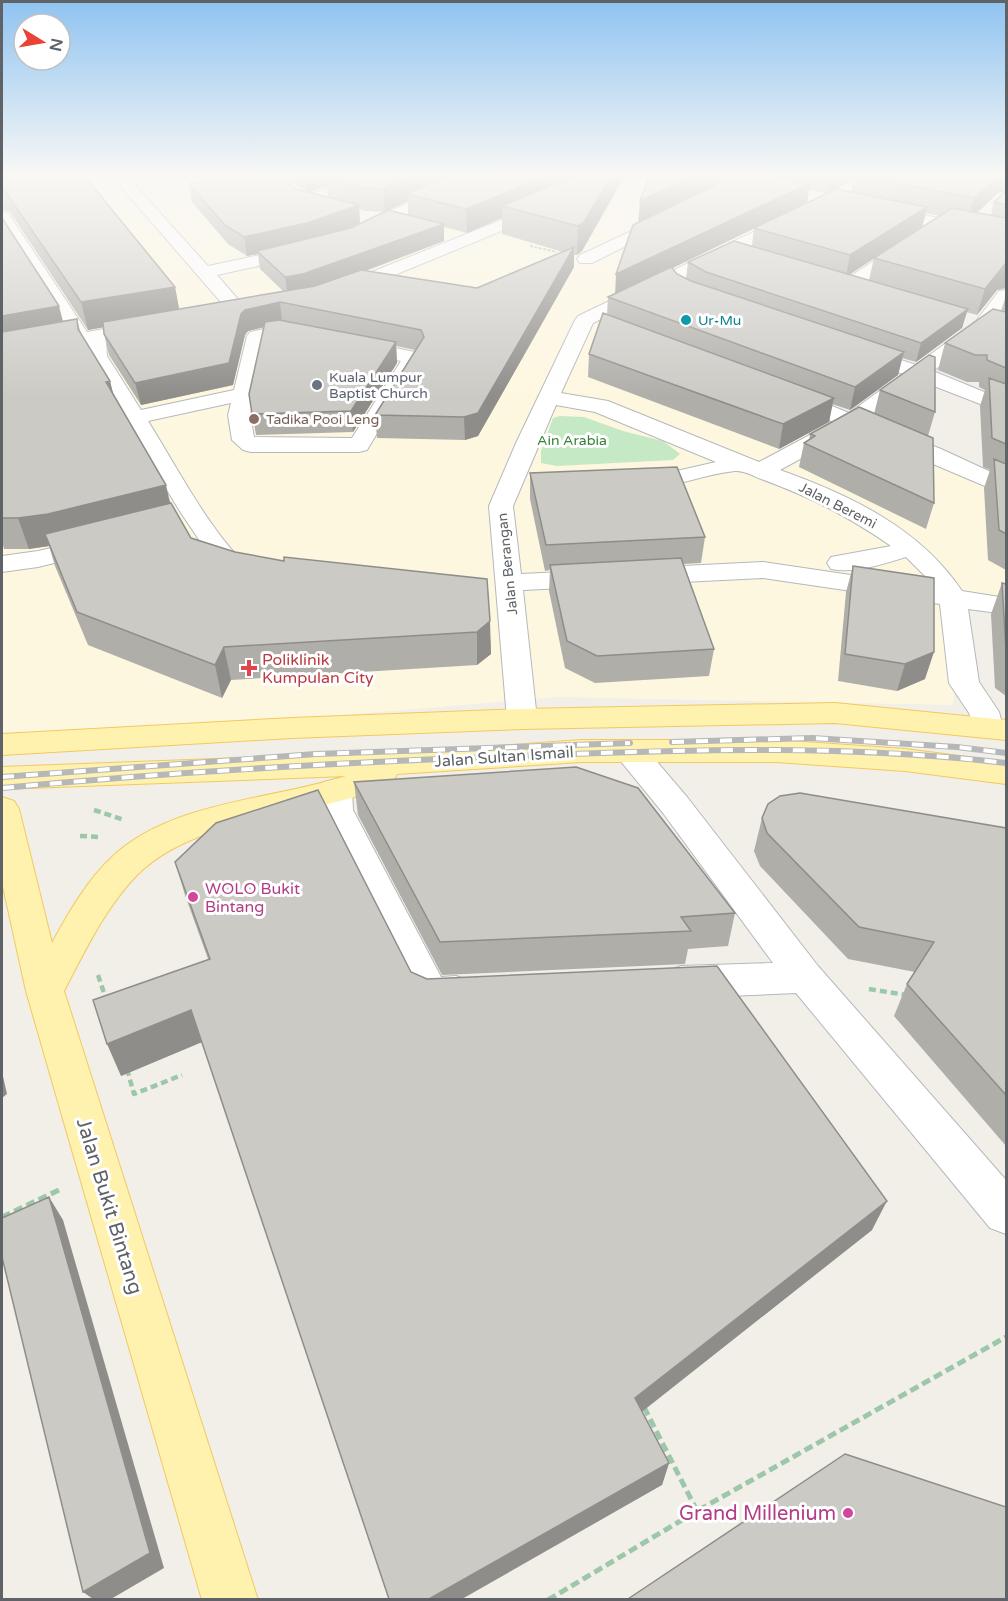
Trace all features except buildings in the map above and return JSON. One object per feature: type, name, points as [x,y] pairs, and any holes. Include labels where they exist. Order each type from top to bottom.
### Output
[{"type":"main road","name":"Jalan Sultan Ismail","points":[[2,745],[292,728],[522,719],[835,713],[1001,728]]},
{"type":"main road","name":"Jalan Sultan Ismail","points":[[2,778],[427,762],[582,751],[776,751],[905,760],[1006,773]]},
{"type":"main road","points":[[45,991],[89,910],[126,865],[156,842],[240,813],[336,790],[427,762]]},
{"type":"main road","name":"Jalan Bukit Bintang","points":[[2,809],[45,991],[230,1599]]},
{"type":"street","points":[[182,248],[239,311]]},
{"type":"street","points":[[204,272],[258,262],[313,248]]},
{"type":"street","points":[[329,294],[449,248]]},
{"type":"street","points":[[586,259],[609,248]]},
{"type":"street","points":[[585,320],[679,285],[735,248]]},
{"type":"street","points":[[848,286],[906,248]]},
{"type":"street","points":[[2,252],[21,249],[89,338],[96,356],[134,418],[186,523],[230,563],[245,570],[272,576]]},
{"type":"street","points":[[730,250],[752,256]]},
{"type":"street","points":[[827,279],[871,292]]},
{"type":"street","points":[[610,481],[681,477],[750,467],[854,420],[917,372],[991,328],[1006,295]]},
{"type":"street","points":[[216,315],[239,311],[260,312],[264,323],[273,333]]},
{"type":"street","points":[[961,319],[991,328]]},
{"type":"street","points":[[585,320],[608,328]]},
{"type":"street","name":"Jalan Berangan","points":[[522,719],[504,597],[501,506],[521,482],[549,397],[585,320]]},
{"type":"street","points":[[2,353],[160,325]]},
{"type":"street","points":[[282,331],[342,345],[412,357],[359,444],[251,445],[243,440],[243,408],[257,336],[273,333],[282,331]]},
{"type":"street","points":[[840,346],[917,372],[1006,408]]},
{"type":"street","points":[[775,391],[854,420],[933,453],[1006,488]]},
{"type":"street","name":"Jalan Beremi","points":[[549,397],[600,406],[750,467],[809,488],[862,514],[911,548],[936,572],[952,598],[964,683],[984,712],[1001,728]]},
{"type":"street","points":[[134,418],[204,400],[243,408]]},
{"type":"street","points":[[2,564],[58,555],[116,541]]},
{"type":"street","points":[[840,563],[871,559],[911,548]]},
{"type":"street","points":[[504,597],[763,570],[1006,606]]},
{"type":"street","points":[[630,751],[675,806],[805,977],[1006,1214]]},
{"type":"street","points":[[336,790],[336,810],[430,993],[490,991]]},
{"type":"street","points":[[645,984],[805,977]]},
{"type":"path","points":[[805,977],[917,998]]},
{"type":"path","points":[[125,1062],[134,1094],[182,1075]]},
{"type":"path","points":[[548,1599],[698,1511],[1006,1337]]},
{"type":"path","points":[[643,1406],[698,1511]]},
{"type":"shaded area","points":[[2,248],[1006,248],[1006,324],[760,252],[612,327],[1006,484],[1006,601],[966,596],[953,705],[557,697],[2,744]]},
{"type":"green space","name":"Ain Arabia","points":[[584,417],[623,431],[663,441],[680,454],[673,460],[557,466],[541,463],[541,451],[553,418]]},
{"type":"railway","points":[[672,742],[812,738],[957,747],[1006,753]]},
{"type":"railway","points":[[2,777],[316,754],[630,743]]},
{"type":"railway","points":[[2,788],[274,767],[662,751],[834,751],[949,757],[1006,763]]},
{"type":"place","name":"Ur-Mu","points":[[686,320]]},
{"type":"place","name":"Kuala Lumpur Baptist Church","points":[[317,385]]},
{"type":"place","name":"Tadika Pooi Leng","points":[[254,419]]},
{"type":"place","name":"Poliklinik Kumpulan City","points":[[249,668]]},
{"type":"place","name":"WOLO Bukit Bintang","points":[[193,897]]},
{"type":"place","name":"Grand Millenium","points":[[848,1513]]}]
